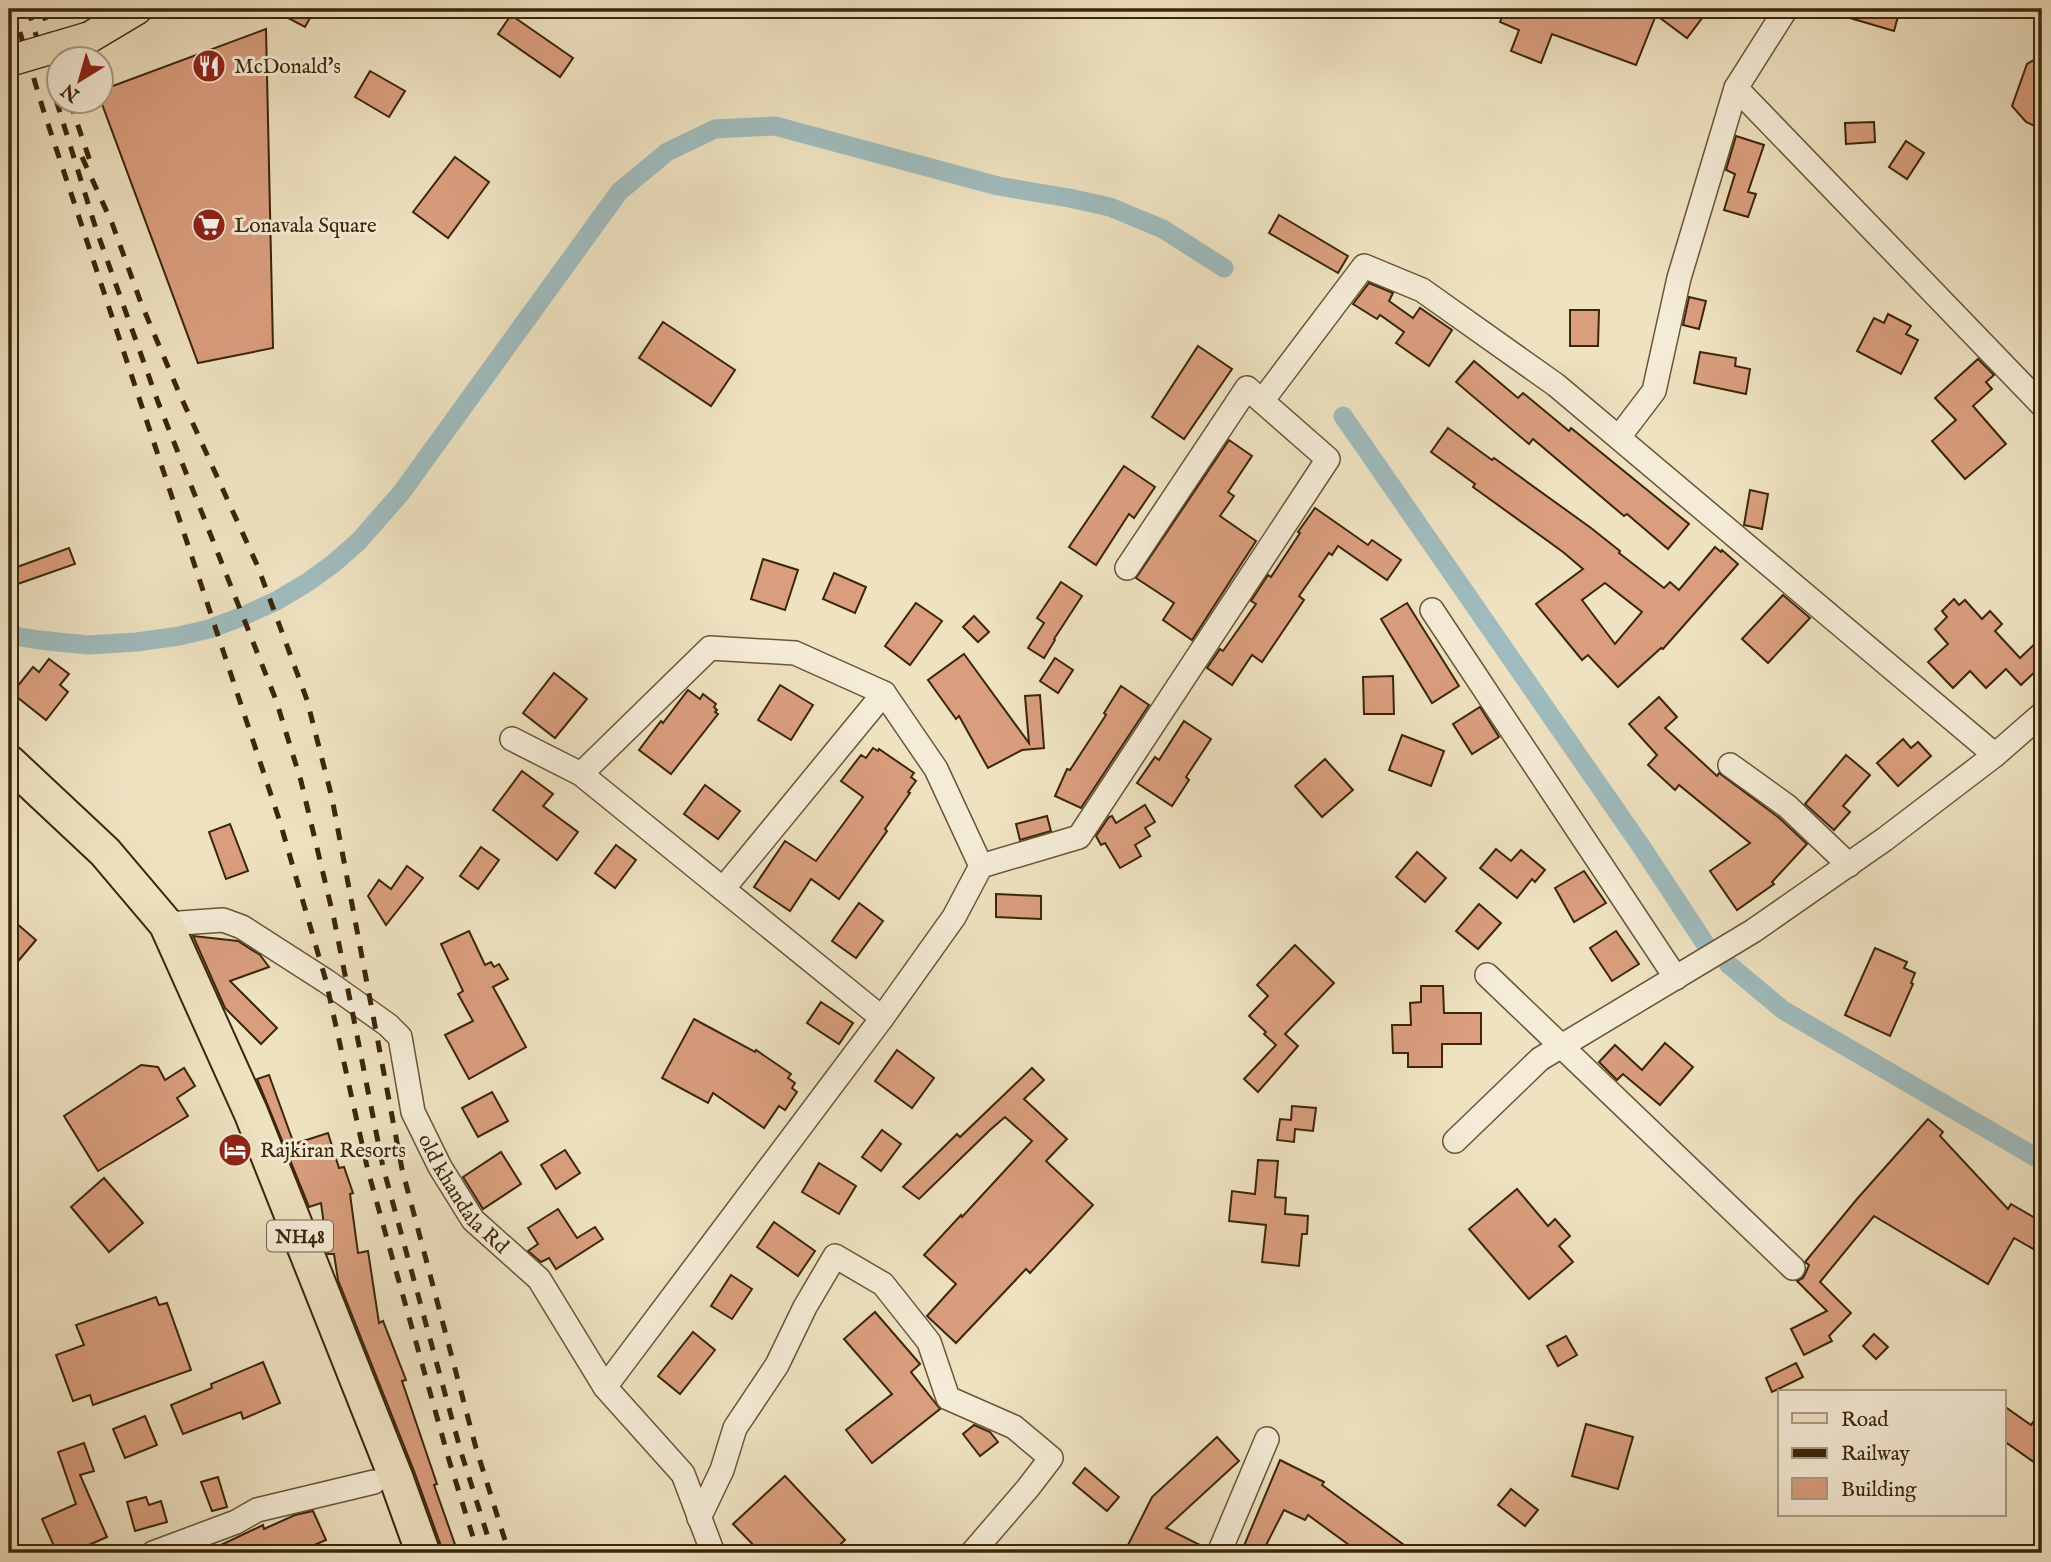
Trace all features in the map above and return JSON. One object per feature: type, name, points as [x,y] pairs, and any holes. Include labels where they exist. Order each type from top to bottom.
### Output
[{"type":"highway","name":"NH48","points":[[9,762],[105,852],[166,924],[251,1113],[396,1478],[423,1553]]},
{"type":"highway","name":"NH48","points":[[9,782],[96,861],[147,931],[184,1007],[400,1553]]},
{"type":"main road","points":[[9,61],[90,37],[137,9]]},
{"type":"street","points":[[1619,438],[1654,391],[1679,278],[1737,88],[1786,9]]},
{"type":"street","points":[[1737,88],[2042,405]]},
{"type":"street","points":[[1262,401],[1364,266],[1422,290],[1556,385],[1995,755]]},
{"type":"street","points":[[605,1387],[954,917],[981,866],[1079,837],[1328,459],[1247,388],[1127,568]]},
{"type":"street","points":[[1433,610],[1676,978]]},
{"type":"street","points":[[581,774],[710,648],[795,653],[884,693],[936,769],[981,866]]},
{"type":"street","points":[[723,889],[884,693]]},
{"type":"street","points":[[1455,1141],[1540,1059],[1753,931],[1885,839],[1995,755],[2042,714]]},
{"type":"street","points":[[512,739],[581,774],[881,1017]]},
{"type":"street","points":[[1730,765],[1787,806],[1849,865]]},
{"type":"street","name":"old khandala Rd","points":[[166,924],[223,920],[242,927],[326,981],[388,1025],[400,1037],[413,1112],[440,1167],[473,1220],[539,1279],[605,1387],[683,1474],[713,1553]]},
{"type":"street","points":[[1487,975],[1793,1268]]},
{"type":"street","points":[[699,1518],[722,1470],[735,1428],[777,1364],[835,1255],[883,1284],[929,1342],[948,1398],[1014,1427],[1051,1458],[972,1553]]},
{"type":"street","points":[[1219,1553],[1267,1439]]},
{"type":"street","points":[[153,1553],[236,1522],[257,1510],[374,1482]]},
{"type":"building","points":[[271,9],[315,9],[305,27]]},
{"type":"building","points":[[1505,9],[1709,9],[1687,38],[1656,15],[1636,65],[1552,34],[1541,63],[1511,51],[1519,30],[1500,22]]},
{"type":"building","points":[[1834,9],[1900,9],[1894,31],[1833,13]]},
{"type":"building","points":[[511,15],[573,58],[560,77],[498,34]]},
{"type":"building","name":"Lonavala Square","points":[[266,29],[273,348],[198,363],[106,116],[116,116],[116,85]]},
{"type":"building","points":[[2042,55],[2042,116],[2037,127],[2026,122],[2012,106],[2027,64]]},
{"type":"building","points":[[370,71],[405,91],[389,117],[355,97]]},
{"type":"building","points":[[1874,122],[1875,142],[1846,144],[1845,123]]},
{"type":"building","points":[[1736,136],[1764,145],[1748,192],[1756,194],[1748,217],[1724,210],[1735,174],[1726,170]]},
{"type":"building","points":[[1906,141],[1924,153],[1907,179],[1889,167]]},
{"type":"building","points":[[455,157],[489,182],[448,238],[413,212]]},
{"type":"building","points":[[1279,215],[1348,256],[1338,273],[1269,233]]},
{"type":"building","points":[[1369,283],[1393,293],[1389,301],[1413,318],[1420,308],[1452,330],[1429,366],[1396,343],[1404,332],[1380,315],[1377,319],[1353,304]]},
{"type":"building","points":[[1689,297],[1706,301],[1699,329],[1683,325]]},
{"type":"building","points":[[1570,310],[1599,310],[1598,346],[1570,346]]},
{"type":"building","points":[[1888,314],[1911,326],[1906,334],[1918,340],[1901,374],[1857,351],[1874,318],[1884,323]]},
{"type":"building","points":[[663,322],[735,370],[711,406],[639,358]]},
{"type":"building","points":[[1198,346],[1232,369],[1184,439],[1152,417]]},
{"type":"building","points":[[1700,352],[1736,358],[1735,366],[1750,369],[1746,394],[1694,383]]},
{"type":"building","points":[[1978,359],[1994,375],[1986,382],[1992,389],[1973,406],[2006,444],[1965,479],[1932,441],[1956,420],[1935,398]]},
{"type":"building","points":[[1474,361],[1518,398],[1523,393],[1569,431],[1571,428],[1689,524],[1668,549],[1627,514],[1624,516],[1533,439],[1529,444],[1456,382]]},
{"type":"building","points":[[1448,428],[1591,528],[1664,588],[1670,582],[1679,590],[1715,547],[1738,564],[1663,649],[1618,687],[1588,655],[1582,660],[1536,604],[1583,569],[1473,487],[1475,484],[1431,452]],"holes":[[[1605,583],[1642,612],[1615,644],[1582,600]]]},
{"type":"building","points":[[1229,440],[1252,456],[1228,492],[1234,496],[1220,516],[1256,541],[1192,640],[1163,620],[1174,603],[1136,578]]},
{"type":"building","points":[[1124,466],[1155,487],[1134,518],[1129,514],[1096,565],[1069,547]]},
{"type":"building","points":[[1750,490],[1768,494],[1762,529],[1744,525]]},
{"type":"building","points":[[1315,508],[1368,545],[1372,540],[1401,560],[1387,580],[1338,546],[1332,555],[1329,553],[1299,596],[1304,600],[1262,662],[1252,655],[1232,685],[1207,668],[1220,649],[1223,651],[1256,604],[1251,601],[1268,575],[1271,577]]},
{"type":"building","points":[[69,548],[75,564],[9,587],[9,570]]},
{"type":"building","points":[[763,559],[798,570],[785,610],[751,599]]},
{"type":"building","points":[[834,573],[866,587],[855,613],[823,599]]},
{"type":"building","points":[[1061,582],[1082,596],[1044,658],[1028,648],[1044,623],[1037,618]]},
{"type":"building","points":[[1783,595],[1810,618],[1768,663],[1742,639]]},
{"type":"building","points":[[1954,599],[1959,605],[1965,600],[1982,619],[1990,611],[2002,624],[1995,631],[2020,658],[2042,637],[2042,665],[2021,685],[2006,669],[1986,688],[1970,671],[1953,688],[1928,662],[1948,644],[1935,629],[1947,617],[1942,611]]},
{"type":"building","points":[[916,603],[942,621],[910,665],[885,646]]},
{"type":"building","points":[[1407,603],[1459,686],[1432,703],[1381,619]]},
{"type":"building","points":[[974,616],[989,632],[978,642],[963,627]]},
{"type":"building","points":[[964,654],[1029,743],[1025,696],[1040,695],[1044,748],[1022,750],[988,768],[959,716],[956,719],[928,680]]},
{"type":"building","points":[[1055,658],[1073,670],[1058,693],[1040,681]]},
{"type":"building","points":[[49,659],[69,674],[60,685],[68,692],[46,720],[12,693],[33,667],[39,672]]},
{"type":"building","points":[[554,673],[587,699],[555,738],[523,713]]},
{"type":"building","points":[[1393,676],[1394,714],[1364,714],[1363,677]]},
{"type":"building","points":[[780,685],[813,705],[791,740],[758,720]]},
{"type":"building","points":[[1121,686],[1149,705],[1081,808],[1055,796],[1067,769],[1070,770],[1106,715],[1104,713]]},
{"type":"building","points":[[688,690],[700,699],[703,694],[716,704],[715,712],[718,714],[671,774],[639,750]]},
{"type":"building","points":[[1659,697],[1677,717],[1665,728],[1717,776],[1719,773],[1778,817],[1807,844],[1772,882],[1774,884],[1737,910],[1710,871],[1750,843],[1679,785],[1675,790],[1648,765],[1657,755],[1629,724]]},
{"type":"building","points":[[1480,707],[1499,737],[1472,754],[1453,724]]},
{"type":"building","points":[[1184,721],[1211,739],[1186,777],[1189,780],[1172,806],[1137,783],[1155,757],[1159,760]]},
{"type":"building","points":[[1402,735],[1444,751],[1431,786],[1389,770]]},
{"type":"building","points":[[1903,739],[1911,748],[1918,742],[1931,756],[1898,786],[1877,763]]},
{"type":"building","points":[[873,748],[878,751],[879,749],[914,773],[911,777],[916,781],[885,829],[887,831],[839,899],[811,879],[790,911],[754,887],[785,841],[816,861],[863,797],[841,781],[861,755],[866,758]]},
{"type":"building","points":[[1846,755],[1870,775],[1843,806],[1850,812],[1834,830],[1805,804]]},
{"type":"building","points":[[1325,759],[1353,790],[1322,817],[1295,786]]},
{"type":"building","points":[[522,771],[553,794],[543,806],[578,832],[557,860],[493,810]]},
{"type":"building","points":[[705,785],[740,811],[718,839],[684,814]]},
{"type":"building","points":[[1145,805],[1155,822],[1145,828],[1150,836],[1135,845],[1141,856],[1120,868],[1105,843],[1101,845],[1096,836],[1109,817],[1112,816],[1116,823]]},
{"type":"building","points":[[1047,816],[1051,831],[1020,840],[1016,824]]},
{"type":"building","points":[[230,824],[248,871],[226,879],[209,832]]},
{"type":"building","points":[[616,845],[636,860],[615,888],[595,873]]},
{"type":"building","points":[[481,847],[499,860],[478,889],[460,876]]},
{"type":"building","points":[[1496,849],[1511,861],[1521,850],[1545,870],[1535,882],[1532,879],[1517,898],[1480,868]]},
{"type":"building","points":[[1417,852],[1446,878],[1425,902],[1396,877]]},
{"type":"building","points":[[407,866],[423,878],[386,925],[368,896],[379,880],[391,889]]},
{"type":"building","points":[[1584,871],[1606,903],[1574,922],[1555,888]]},
{"type":"building","points":[[996,894],[1041,896],[1041,919],[996,917]]},
{"type":"building","points":[[859,903],[883,921],[856,958],[832,941]]},
{"type":"building","points":[[1479,904],[1501,923],[1478,949],[1456,931]]},
{"type":"building","points":[[9,917],[36,940],[9,972]]},
{"type":"building","points":[[469,931],[485,965],[491,962],[494,967],[499,964],[508,979],[493,987],[526,1047],[469,1079],[445,1035],[473,1021],[458,994],[463,991],[441,944]]},
{"type":"building","points":[[1616,931],[1639,964],[1612,981],[1590,948]]},
{"type":"building","points":[[193,936],[238,941],[260,955],[269,967],[230,981],[277,1028],[261,1044],[225,1008]]},
{"type":"building","points":[[1295,945],[1334,983],[1285,1034],[1298,1046],[1258,1092],[1244,1079],[1276,1045],[1249,1016],[1268,996],[1257,985]]},
{"type":"building","points":[[1875,948],[1907,962],[1904,968],[1915,973],[1911,983],[1913,984],[1890,1036],[1845,1015]]},
{"type":"building","points":[[1421,986],[1443,986],[1444,1013],[1481,1013],[1481,1044],[1442,1044],[1442,1067],[1408,1067],[1408,1053],[1393,1053],[1392,1025],[1411,1025],[1410,1003],[1421,1002]]},
{"type":"building","points":[[821,1002],[853,1023],[839,1044],[807,1023]]},
{"type":"building","points":[[694,1019],[755,1052],[756,1050],[791,1074],[788,1078],[795,1083],[792,1088],[797,1092],[785,1110],[779,1106],[764,1128],[713,1093],[708,1103],[662,1078]]},
{"type":"building","points":[[1665,1043],[1693,1067],[1660,1105],[1623,1074],[1617,1080],[1599,1062],[1615,1045],[1642,1070]]},
{"type":"building","points":[[897,1050],[934,1078],[912,1108],[875,1081]]},
{"type":"building","points":[[141,1065],[158,1067],[165,1080],[184,1068],[195,1086],[177,1098],[188,1116],[98,1171],[64,1116]]},
{"type":"building","points":[[1032,1068],[1044,1080],[1024,1099],[1067,1139],[1046,1161],[1093,1205],[1030,1273],[1026,1269],[956,1343],[927,1316],[956,1284],[924,1255],[1032,1141],[1005,1117],[919,1199],[903,1187],[957,1134],[960,1137]]},
{"type":"building","points":[[269,1075],[294,1144],[328,1133],[339,1168],[344,1167],[353,1193],[350,1194],[358,1253],[368,1251],[379,1323],[383,1321],[406,1380],[402,1381],[458,1553],[442,1553],[414,1471],[338,1280],[334,1254],[328,1254],[321,1203],[309,1207],[257,1079]]},
{"type":"building","points":[[492,1092],[508,1121],[478,1137],[462,1108]]},
{"type":"building","points":[[1292,1106],[1316,1108],[1313,1131],[1295,1129],[1294,1142],[1277,1140],[1280,1119],[1291,1120]]},
{"type":"building","points":[[1928,1119],[1943,1132],[1940,1136],[2008,1209],[2011,1204],[2042,1222],[2042,1254],[2014,1238],[1988,1284],[1874,1216],[1820,1282],[1851,1313],[1829,1336],[1832,1341],[1804,1355],[1791,1329],[1827,1311],[1797,1281],[1803,1278],[1809,1265],[1805,1262]]},
{"type":"building","points":[[882,1130],[901,1144],[881,1171],[862,1157]]},
{"type":"building","points":[[565,1150],[580,1173],[556,1189],[541,1165]]},
{"type":"building","points":[[501,1152],[521,1184],[483,1209],[463,1177]]},
{"type":"building","points":[[1258,1160],[1278,1161],[1275,1197],[1286,1198],[1285,1214],[1308,1216],[1307,1234],[1302,1234],[1299,1266],[1262,1262],[1266,1225],[1229,1221],[1232,1191],[1255,1194]]},
{"type":"building","points":[[819,1163],[856,1186],[839,1214],[802,1192]]},
{"type":"building","points":[[104,1178],[143,1223],[109,1252],[71,1207]]},
{"type":"building","points":[[1517,1189],[1548,1226],[1555,1219],[1570,1236],[1559,1246],[1573,1262],[1529,1299],[1469,1229]]},
{"type":"building","points":[[558,1209],[577,1238],[595,1227],[603,1239],[556,1269],[549,1258],[541,1262],[528,1251],[538,1244],[528,1228]]},
{"type":"building","points":[[774,1222],[815,1251],[798,1276],[757,1247]]},
{"type":"building","points":[[731,1275],[752,1289],[732,1319],[711,1306]]},
{"type":"building","points":[[156,1297],[159,1305],[167,1303],[191,1370],[93,1405],[90,1395],[73,1401],[56,1355],[84,1345],[76,1325]]},
{"type":"building","points":[[875,1312],[920,1364],[911,1372],[940,1409],[872,1463],[846,1430],[892,1394],[844,1339]]},
{"type":"building","points":[[693,1332],[715,1350],[680,1394],[658,1376]]},
{"type":"building","points":[[1874,1334],[1888,1347],[1876,1359],[1863,1346]]},
{"type":"building","points":[[1566,1336],[1577,1355],[1558,1366],[1547,1346]]},
{"type":"building","points":[[263,1362],[280,1403],[243,1419],[241,1412],[183,1434],[171,1405]]},
{"type":"building","points":[[1796,1363],[1803,1377],[1772,1392],[1766,1378]]},
{"type":"building","points":[[2006,1407],[2031,1425],[2042,1409],[2042,1468],[2006,1442]]},
{"type":"building","points":[[145,1416],[157,1445],[125,1458],[113,1429]]},
{"type":"building","points":[[1586,1424],[1633,1437],[1618,1489],[1572,1476]]},
{"type":"building","points":[[974,1425],[990,1432],[998,1442],[980,1456],[963,1434]]},
{"type":"building","points":[[1217,1437],[1239,1461],[1166,1528],[1206,1548],[1205,1553],[1124,1553],[1152,1497]]},
{"type":"building","points":[[84,1443],[94,1471],[80,1475],[107,1537],[71,1553],[57,1553],[42,1519],[76,1504],[58,1452]]},
{"type":"building","points":[[1280,1460],[1324,1482],[1322,1485],[1415,1553],[1360,1553],[1308,1515],[1305,1520],[1284,1510],[1262,1553],[1241,1553]]},
{"type":"building","points":[[1085,1468],[1119,1497],[1107,1511],[1073,1483]]},
{"type":"building","points":[[785,1476],[845,1540],[831,1553],[761,1553],[733,1524]]},
{"type":"building","points":[[218,1477],[227,1507],[212,1511],[201,1482]]},
{"type":"building","points":[[1511,1489],[1538,1510],[1525,1526],[1498,1505]]},
{"type":"building","points":[[146,1497],[149,1505],[161,1501],[167,1522],[135,1531],[127,1502]]},
{"type":"building","points":[[313,1511],[326,1540],[296,1553],[204,1553],[263,1525],[264,1529],[295,1515]]},
{"type":"waterway","points":[[9,635],[88,645],[179,636],[241,617],[308,582],[359,541],[401,493],[619,192],[667,152],[715,129],[775,126],[998,186],[1110,207],[1163,229],[1224,268]]},
{"type":"waterway","points":[[1343,416],[1643,849],[1708,948]]},
{"type":"waterway","points":[[1728,964],[1783,1010],[2042,1161]]},
{"type":"railway","points":[[13,9],[43,109],[280,822],[326,981],[368,1171],[449,1460],[478,1553]]},
{"type":"railway","points":[[28,9],[96,229],[158,402],[276,700],[301,781],[334,919],[383,1167],[461,1452],[493,1553]]},
{"type":"railway","points":[[42,9],[53,46]]},
{"type":"railway","points":[[75,116],[91,164]]},
{"type":"railway","points":[[82,157],[112,223],[141,303],[180,395],[258,567],[307,700],[332,798],[402,1169],[476,1448],[509,1553]]},
{"type":"place","name":"McDonald's","points":[[209,66]]},
{"type":"place","name":"Lonavala Square","points":[[209,225]]},
{"type":"place","name":"Rajkiran Resorts","points":[[235,1150]]}]
